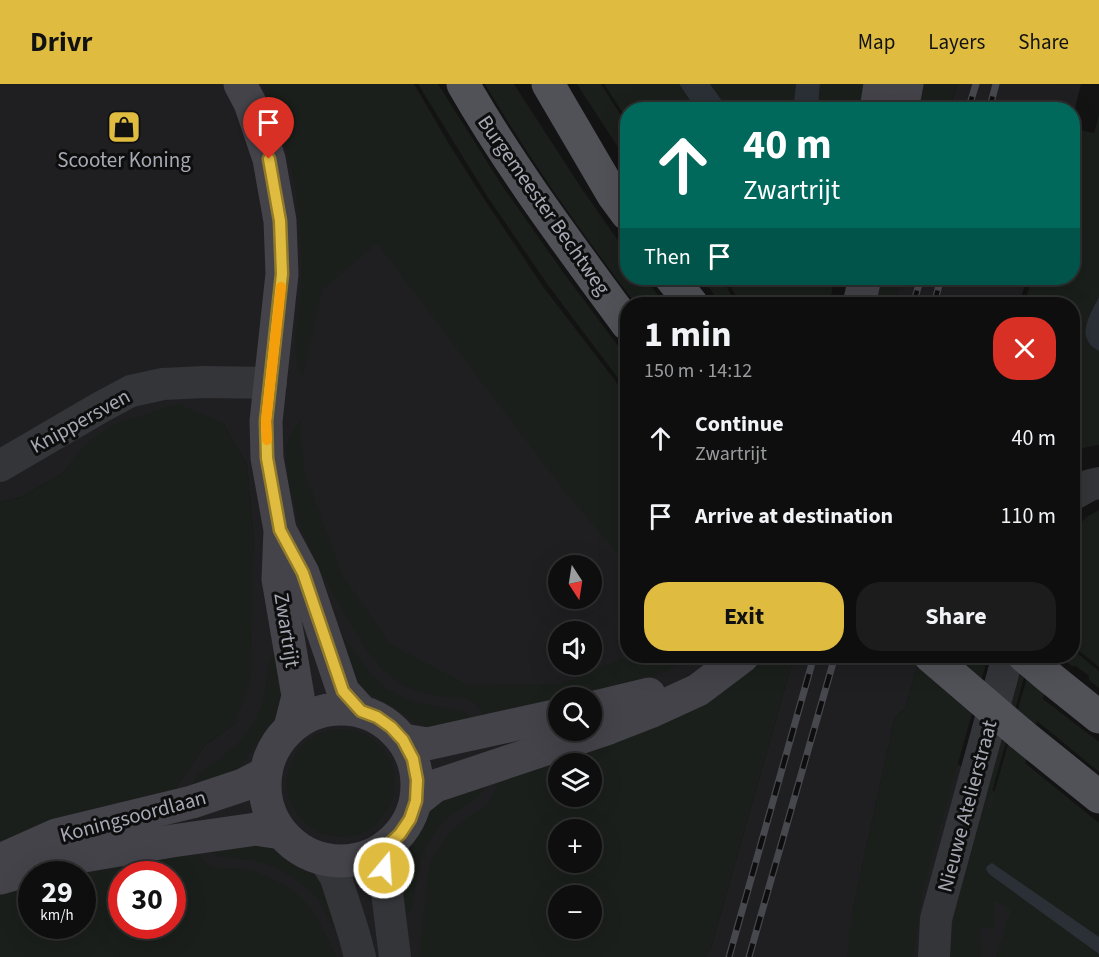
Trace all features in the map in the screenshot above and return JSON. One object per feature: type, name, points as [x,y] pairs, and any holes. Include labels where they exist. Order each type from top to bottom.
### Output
[{"type":"main road","name":"Burgemeester Bechtweg","points":[[463,84],[485,123],[556,227],[620,314]]},
{"type":"main road","points":[[548,84],[620,204]]},
{"type":"main road","points":[[677,285],[686,297]]},
{"type":"main road","points":[[938,663],[1020,734],[1099,797]]},
{"type":"main road","points":[[1032,663],[1099,717]]},
{"type":"street","name":"Zwartrijt","points":[[240,84],[250,104],[269,159],[280,221],[282,274],[266,421],[267,458],[280,530],[278,579],[298,696],[290,728]]},
{"type":"street","points":[[877,102],[880,84]]},
{"type":"street","points":[[904,102],[907,84]]},
{"type":"street","name":"Knippersven","points":[[0,466],[100,407],[131,392],[163,384],[271,383]]},
{"type":"street","points":[[1080,491],[1099,483]]},
{"type":"street","name":"Zwartrijt","points":[[280,530],[303,573],[343,691],[361,711]]},
{"type":"street","points":[[602,705],[646,695],[688,675],[703,663]]},
{"type":"street","points":[[416,801],[435,786],[650,712],[698,690],[734,663]]},
{"type":"street","name":"Nieuwe Atelierstraat","points":[[934,957],[936,919],[1006,663]]},
{"type":"street","points":[[336,709],[361,711],[377,717],[403,740],[413,759],[417,780],[416,801],[410,819],[400,834],[386,847],[367,857],[346,861],[325,860],[308,854],[294,845],[281,833],[270,814],[265,794],[270,756],[290,728],[312,714],[336,709]]},
{"type":"street","points":[[403,740],[427,744],[548,717]]},
{"type":"street","name":"Koningsoordlaan","points":[[0,860],[56,835],[192,802],[243,785],[266,773]]},
{"type":"street","name":"Koningsoordlaan","points":[[0,878],[72,858],[172,840],[256,829],[281,833]]},
{"type":"street","points":[[386,847],[384,868],[395,957]]},
{"type":"street","points":[[325,860],[336,878],[360,957]]},
{"type":"shaded area","points":[[0,84],[296,84],[620,537],[620,663],[730,663],[700,957],[0,957],[18,909],[18,939],[96,939],[96,861],[36,861],[50,823],[171,795],[205,745],[235,724],[254,541],[247,465],[223,423],[83,447],[63,473],[22,497],[0,502]]},
{"type":"shaded area","points":[[262,84],[414,84],[484,199],[544,288],[620,387],[620,556],[565,492],[377,243],[322,290],[303,376],[296,355],[302,271],[300,219],[294,179],[277,121]]},
{"type":"shaded area","points":[[418,84],[438,84],[503,187],[620,349],[620,381],[548,285],[487,196]]},
{"type":"shaded area","points":[[485,84],[514,84],[620,243],[620,283],[557,196]]},
{"type":"shaded area","points":[[577,84],[601,84],[620,114],[620,150]]},
{"type":"shaded area","points":[[604,84],[679,84],[691,102],[620,102],[620,108]]},
{"type":"shaded area","points":[[679,84],[710,84],[723,102],[691,102]]},
{"type":"shaded area","points":[[710,84],[796,84],[794,102],[723,102]]},
{"type":"shaded area","points":[[796,84],[820,84],[819,102],[794,102]]},
{"type":"shaded area","points":[[820,84],[869,84],[866,102],[819,102]]},
{"type":"shaded area","points":[[916,84],[957,84],[951,102],[913,102]]},
{"type":"shaded area","points":[[957,84],[1081,84],[1076,102],[951,102]]},
{"type":"shaded area","points":[[1099,115],[1099,297],[1086,327],[1094,348],[1099,351],[1099,445],[1080,450],[1080,297],[1026,297],[1030,285],[1080,285],[1080,130],[1094,133]]},
{"type":"shaded area","points":[[622,285],[650,285],[660,297],[631,297]]},
{"type":"shaded area","points":[[707,285],[726,285],[732,297],[716,297]]},
{"type":"shaded area","points":[[730,285],[833,285],[831,297],[736,297]]},
{"type":"shaded area","points":[[874,285],[900,285],[896,297],[871,297]]},
{"type":"shaded area","points":[[900,285],[1025,285],[1021,297],[896,297]]},
{"type":"shaded area","points":[[1099,297],[1099,351],[1087,340],[1086,326]]},
{"type":"shaded area","points":[[178,404],[223,423],[247,465],[254,541],[251,678],[235,724],[205,745],[171,795],[0,846],[0,502],[22,497],[63,473],[82,447],[114,424]]},
{"type":"shaded area","points":[[300,421],[304,470],[343,576],[390,644],[467,685],[561,684],[583,675],[602,675],[602,667],[620,659],[620,663],[681,663],[618,692],[602,695],[602,687],[548,687],[548,709],[483,715],[475,705],[464,698],[427,694],[401,684],[371,656],[308,544],[291,492],[286,455],[289,438]]},
{"type":"shaded area","points":[[1099,510],[1099,667],[1080,652],[1080,524]]},
{"type":"shaded area","points":[[342,636],[369,672],[386,688],[417,703],[464,711],[472,718],[452,724],[425,726],[369,693],[352,677]]},
{"type":"shaded area","points":[[275,652],[284,684],[277,714],[241,766],[234,772],[194,788],[193,783],[199,774],[235,746],[252,726],[263,700],[269,660]]},
{"type":"shaded area","points":[[1080,656],[1099,671],[1099,688],[1089,680],[1089,676],[1076,666],[1068,663],[1080,663]]},
{"type":"shaded area","points":[[742,663],[792,663],[711,948],[705,957],[419,957],[427,879],[432,861],[449,833],[491,799],[497,781],[548,756],[548,807],[602,807],[602,753],[555,753],[580,741],[602,741],[602,731]]},
{"type":"shaded area","points":[[792,663],[918,663],[905,709],[895,717],[852,913],[908,726],[1038,825],[1099,957],[705,957],[711,948]]},
{"type":"shaded area","points":[[918,663],[986,663],[922,895],[913,957],[847,957],[852,913],[895,717],[905,709]]},
{"type":"shaded area","points":[[1023,663],[1028,663],[987,810],[989,811],[1031,663],[1052,663],[1043,699],[1099,742],[1099,772],[1037,721],[1025,763],[1099,823],[1099,957],[996,957],[1011,910],[994,900],[994,928],[980,927],[982,957],[949,957],[961,883]]},
{"type":"shaded area","points":[[341,729],[362,733],[379,745],[391,762],[395,783],[391,804],[379,821],[362,833],[341,837],[320,833],[303,821],[291,804],[287,783],[291,762],[303,745],[320,733]]},
{"type":"shaded area","points":[[486,784],[480,795],[448,818],[431,838],[418,871],[413,908],[404,914],[395,890],[401,859],[427,816],[444,797]]},
{"type":"shaded area","points":[[232,839],[270,845],[317,877],[324,885],[338,931],[315,896],[289,875],[260,862],[219,857],[210,852]]},
{"type":"shaded area","points":[[198,851],[202,858],[212,866],[255,871],[292,890],[315,915],[337,957],[0,957],[0,891],[18,883],[18,939],[96,939],[96,866],[108,864],[108,939],[186,939],[186,861],[130,861]]},
{"type":"shaded area","points":[[992,863],[1099,937],[1099,954],[989,874],[986,869]]},
{"type":"railway","points":[[970,102],[976,84]]},
{"type":"railway","points":[[991,102],[996,84]]},
{"type":"railway","points":[[915,297],[919,285]]},
{"type":"railway","points":[[936,297],[939,285]]},
{"type":"railway","points":[[729,957],[812,663]]},
{"type":"railway","points":[[749,957],[833,663]]},
{"type":"slow traffic","points":[[267,440],[266,421],[281,287]]},
{"type":"place","name":"Scooter Koning","points":[[124,127]]},
{"type":"route","points":[[269,159],[280,221],[282,274],[266,421],[267,458],[280,530],[303,573],[343,691],[361,711],[377,717],[391,727],[403,740],[413,759],[417,780],[416,801],[410,819],[400,834],[386,847],[384,868]]}]
